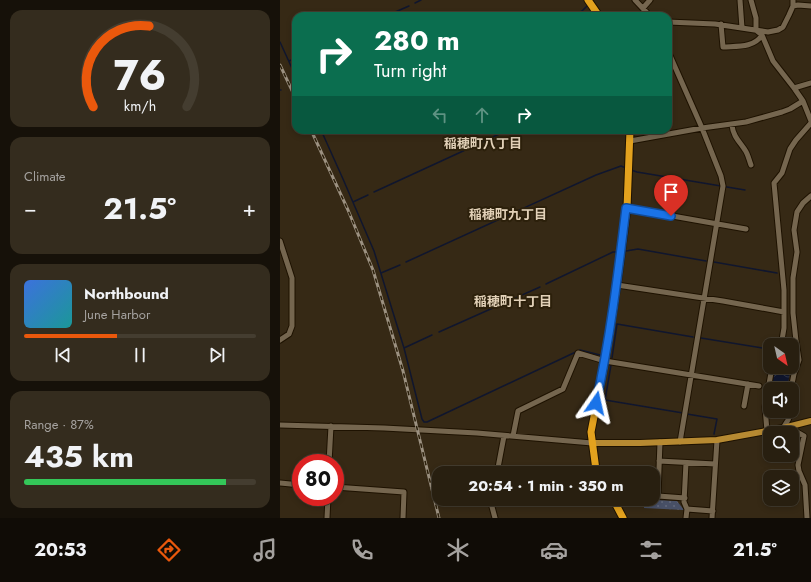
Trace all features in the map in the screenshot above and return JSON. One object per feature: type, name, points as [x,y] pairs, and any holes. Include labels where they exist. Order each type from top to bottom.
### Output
[{"type":"highway","points":[[589,2],[596,12]]},
{"type":"highway","points":[[595,466],[591,432],[605,361],[617,285],[626,208],[630,134]]},
{"type":"highway","points":[[617,506],[623,518]]},
{"type":"main road","points":[[793,426],[811,421]]},
{"type":"main road","points":[[592,443],[717,440],[763,432]]},
{"type":"street","points":[[635,0],[646,12]]},
{"type":"street","points":[[643,8],[650,0]]},
{"type":"street","points":[[740,0],[742,28]]},
{"type":"street","points":[[751,0],[756,18],[756,30]]},
{"type":"street","points":[[672,22],[721,24],[768,32],[780,29],[794,6],[793,0]]},
{"type":"street","points":[[794,6],[811,6]]},
{"type":"street","points":[[721,24],[723,47],[748,46],[760,39],[762,35]]},
{"type":"street","points":[[756,30],[762,35],[773,61],[803,101],[811,122],[790,149],[782,173],[774,183],[784,290],[784,328],[782,338]]},
{"type":"street","points":[[672,60],[702,128],[721,176],[723,186],[680,442]]},
{"type":"street","points":[[794,88],[811,83]]},
{"type":"street","points":[[672,134],[746,122],[782,112],[803,101]]},
{"type":"street","points":[[732,124],[733,131],[746,151],[750,165]]},
{"type":"street","points":[[630,142],[671,134]]},
{"type":"street","points":[[796,338],[793,313],[793,278],[797,252],[794,230],[797,212],[803,203],[811,196]]},
{"type":"street","points":[[626,208],[746,229]]},
{"type":"street","points":[[280,241],[292,278],[292,326],[289,334],[280,340]]},
{"type":"street","points":[[617,285],[784,312]]},
{"type":"street","points":[[513,436],[518,411],[563,389],[578,353],[605,361],[758,386]]},
{"type":"street","points":[[766,426],[764,407],[771,374]]},
{"type":"street","points":[[744,406],[748,384]]},
{"type":"street","points":[[280,425],[384,428],[477,433],[592,443]]},
{"type":"street","points":[[329,454],[331,426]]},
{"type":"street","points":[[799,434],[804,436],[799,460]]},
{"type":"street","points":[[498,466],[504,436]]},
{"type":"street","points":[[712,518],[717,440]]},
{"type":"street","points":[[660,442],[658,496],[685,498]]},
{"type":"street","points":[[659,461],[715,464]]},
{"type":"street","points":[[799,462],[799,471],[805,485],[807,518]]},
{"type":"street","points":[[686,463],[684,502],[687,509],[686,518]]},
{"type":"street","points":[[280,483],[292,484]]},
{"type":"street","points":[[344,488],[404,492],[403,518]]},
{"type":"street","points":[[327,518],[328,506]]},
{"type":"street","points":[[492,506],[495,518]]},
{"type":"street","points":[[687,509],[713,511]]},
{"type":"shaded area","points":[[660,500],[677,501],[684,510],[644,508],[644,506],[660,506]]},
{"type":"water","points":[[774,374],[790,374],[788,382],[772,382]]},
{"type":"waterway","points":[[415,3],[421,0]]},
{"type":"waterway","points":[[580,12],[588,5]]},
{"type":"waterway","points":[[395,12],[409,6]]},
{"type":"waterway","points":[[280,42],[292,68]]},
{"type":"waterway","points":[[323,134],[374,251],[404,348],[424,422],[427,422],[580,350],[600,355]]},
{"type":"waterway","points":[[480,143],[499,134]]},
{"type":"waterway","points":[[374,192],[474,146]]},
{"type":"waterway","points":[[406,262],[596,175],[621,166],[626,168]]},
{"type":"waterway","points":[[631,170],[745,190]]},
{"type":"waterway","points":[[353,202],[368,195]]},
{"type":"waterway","points":[[626,251],[638,249],[706,261]]},
{"type":"waterway","points":[[546,284],[613,252],[617,252]]},
{"type":"waterway","points":[[714,262],[777,273]]},
{"type":"waterway","points":[[381,273],[400,265]]},
{"type":"waterway","points":[[439,332],[540,287]]},
{"type":"waterway","points":[[612,358],[617,324],[693,337]]},
{"type":"waterway","points":[[404,348],[432,335]]},
{"type":"waterway","points":[[701,338],[763,348]]},
{"type":"waterway","points":[[611,365],[605,400],[683,413]]},
{"type":"waterway","points":[[687,414],[717,419],[714,434]]},
{"type":"railway","points":[[280,65],[292,90]]},
{"type":"railway","points":[[313,134],[348,210],[373,270],[403,371],[439,518]]},
{"type":"district","name":"稲穂町八丁目","points":[[483,143]]},
{"type":"district","name":"稲穂町九丁目","points":[[508,214]]},
{"type":"district","name":"稲穂町十丁目","points":[[513,301]]},
{"type":"route","points":[[596,403],[605,361],[617,285],[626,208],[671,216]]}]
